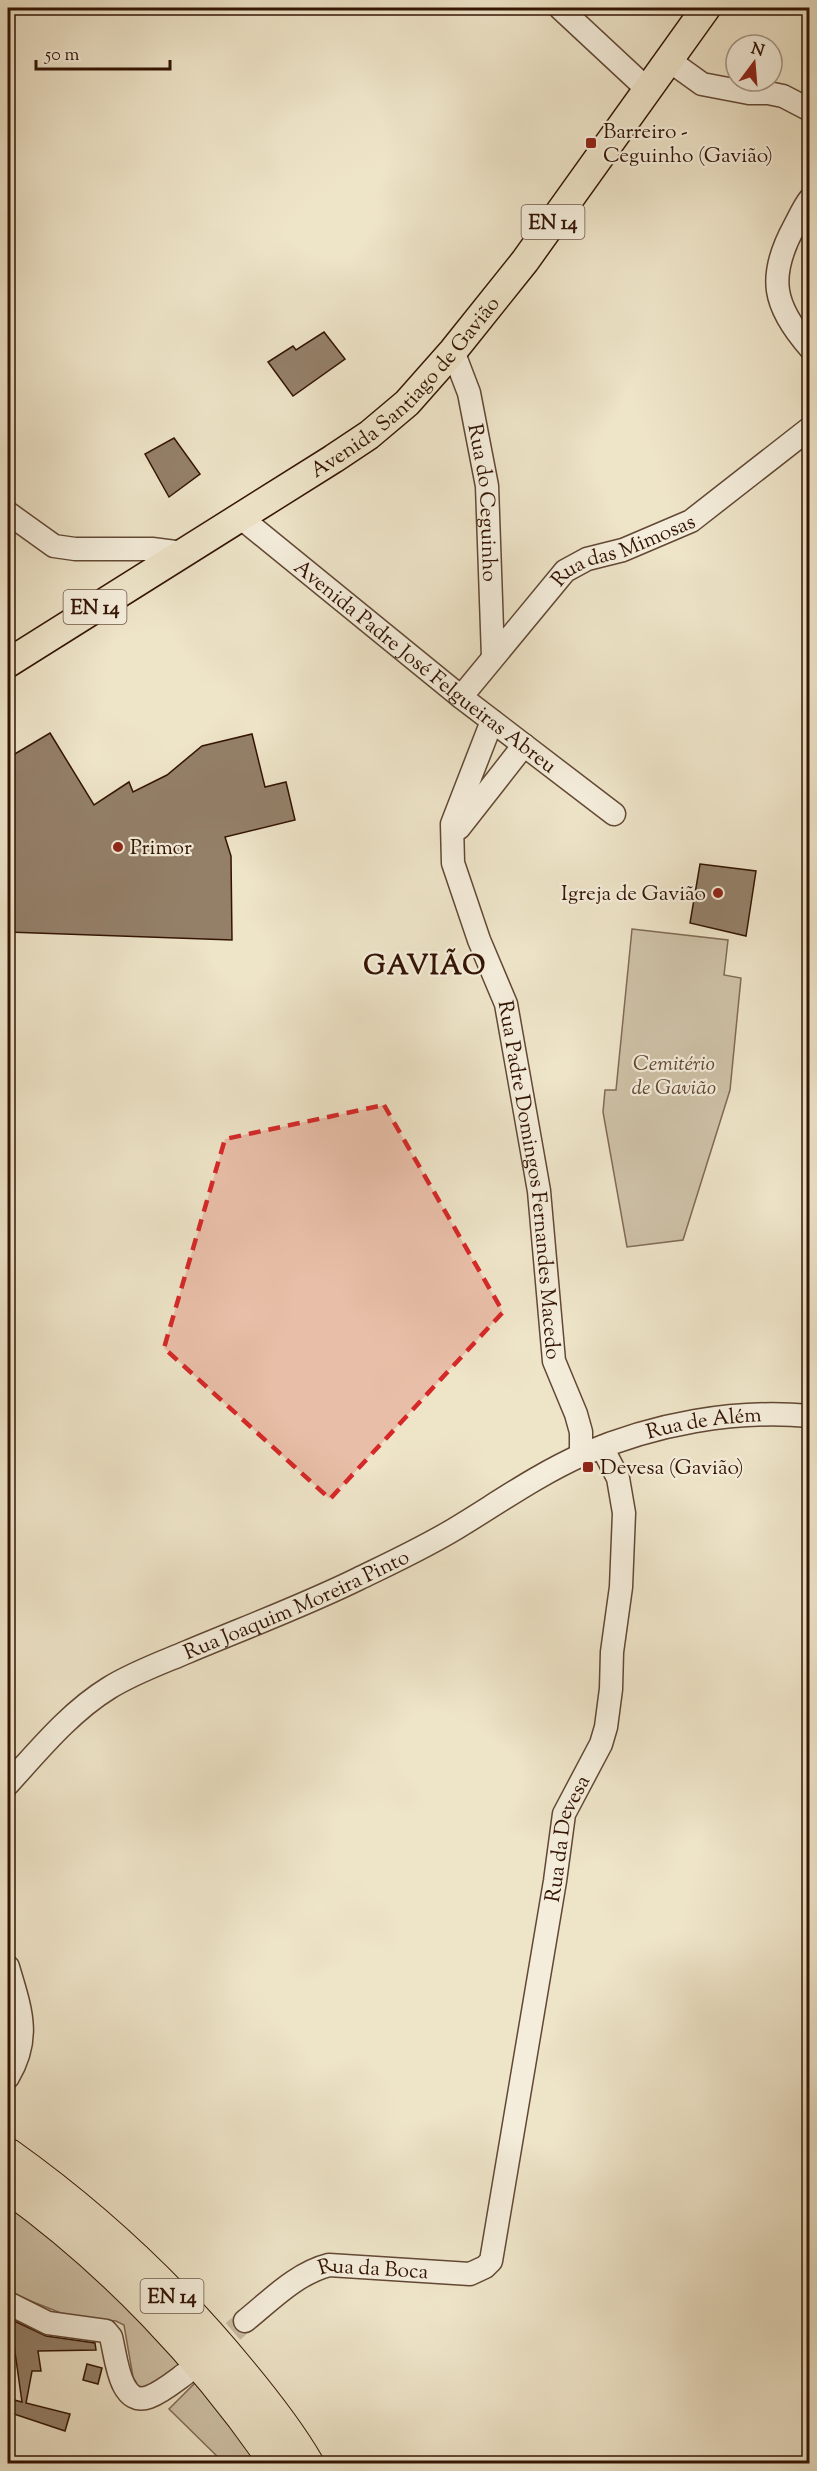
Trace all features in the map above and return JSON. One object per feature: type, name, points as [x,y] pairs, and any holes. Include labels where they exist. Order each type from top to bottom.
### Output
[{"type":"highway","name":"EN 14","points":[[8,2155],[86,2214],[141,2264],[209,2335],[260,2396],[307,2463]]},
{"type":"highway","name":"EN 14","points":[[8,2186],[68,2232],[123,2282],[189,2351],[240,2412],[277,2463]]},
{"type":"main road","name":"Avenida Santiago de Gavião","points":[[8,663],[369,435],[407,403],[453,351],[525,261],[706,8]]},
{"type":"street","points":[[560,8],[648,90]]},
{"type":"street","points":[[670,61],[702,84],[749,93],[783,96],[810,110]]},
{"type":"street","points":[[810,199],[782,252],[776,285],[778,298],[794,330],[810,348]]},
{"type":"street","name":"Rua do Ceguinho","points":[[453,351],[469,393],[487,486],[493,657]]},
{"type":"street","name":"Rua das Mimosas","points":[[461,697],[565,572],[587,559],[623,550],[691,521],[810,428]]},
{"type":"street","points":[[8,513],[54,546],[75,549],[152,549],[183,553]]},
{"type":"street","name":"Avenida Padre José Felgueiras Abreu","points":[[240,517],[461,697],[614,814]]},
{"type":"street","name":"Rua Padre Domingos Fernandes Macedo","points":[[492,721],[452,824],[453,863],[478,940],[506,1004],[540,1191],[554,1361],[581,1432],[598,1448]]},
{"type":"street","points":[[451,846],[468,814],[524,745]]},
{"type":"street","name":"Rua de Além","points":[[598,1448],[680,1425],[719,1417],[756,1413],[810,1416]]},
{"type":"street","points":[[576,1414],[600,1429],[598,1448]]},
{"type":"street","name":"Rua Joaquim Moreira Pinto","points":[[8,1784],[54,1734],[88,1703],[124,1679],[357,1580],[462,1525],[494,1503],[598,1448]]},
{"type":"street","name":"Rua da Devesa","points":[[496,2239],[555,1881],[561,1828],[569,1802],[597,1752],[606,1727],[621,1587],[624,1513],[618,1478],[598,1448]]},
{"type":"street","points":[[8,1967],[22,2020],[23,2035],[20,2049],[8,2077]]},
{"type":"street","name":"Rua da Boca","points":[[246,2321],[303,2275],[321,2267],[329,2265],[470,2274],[485,2267],[491,2261],[496,2239]]},
{"type":"street","points":[[8,2303],[48,2323],[106,2331],[111,2337],[123,2384],[128,2393],[135,2397],[142,2399],[150,2397],[185,2374]]},
{"type":"highlighted area","points":[[384,1105],[503,1312],[330,1499],[164,1348],[225,1139]]},
{"type":"green space","name":"Cemitério de Gavião","points":[[632,929],[728,940],[724,975],[741,978],[730,1090],[683,1240],[627,1247],[603,1112],[605,1090],[616,1090]]},
{"type":"green space","points":[[8,2199],[185,2359],[149,2389],[140,2389],[133,2377],[124,2325],[116,2321],[71,2317],[8,2292]]},
{"type":"green space","points":[[200,2378],[264,2463],[224,2463],[169,2409]]},
{"type":"building","points":[[324,332],[345,359],[293,396],[268,362],[293,346],[296,350]]},
{"type":"building","points":[[174,438],[200,474],[169,497],[145,454]]},
{"type":"building","name":"Primor","points":[[50,733],[94,805],[129,782],[133,792],[167,775],[202,746],[252,734],[265,787],[286,782],[295,820],[225,837],[231,856],[232,940],[8,932],[8,758]]},
{"type":"building","points":[[700,864],[756,871],[746,936],[690,923]]},
{"type":"building","points":[[8,2318],[46,2336],[95,2343],[96,2350],[38,2351],[41,2371],[32,2371],[26,2403],[70,2414],[65,2431],[11,2413],[14,2400],[22,2402],[11,2324]]},
{"type":"building","points":[[87,2364],[102,2368],[98,2384],[83,2380]]},
{"type":"tunnel","points":[[208,2353],[245,2321]]},
{"type":"place","name":"Barreiro - Ceguinho (Gavião)","points":[[591,143]]},
{"type":"place","name":"Primor","points":[[118,847]]},
{"type":"place","name":"Igreja de Gavião","points":[[718,893]]},
{"type":"place","name":"Devesa (Gavião)","points":[[588,1467]]},
{"type":"district","name":"GAVIÃO","points":[[425,965]]}]
